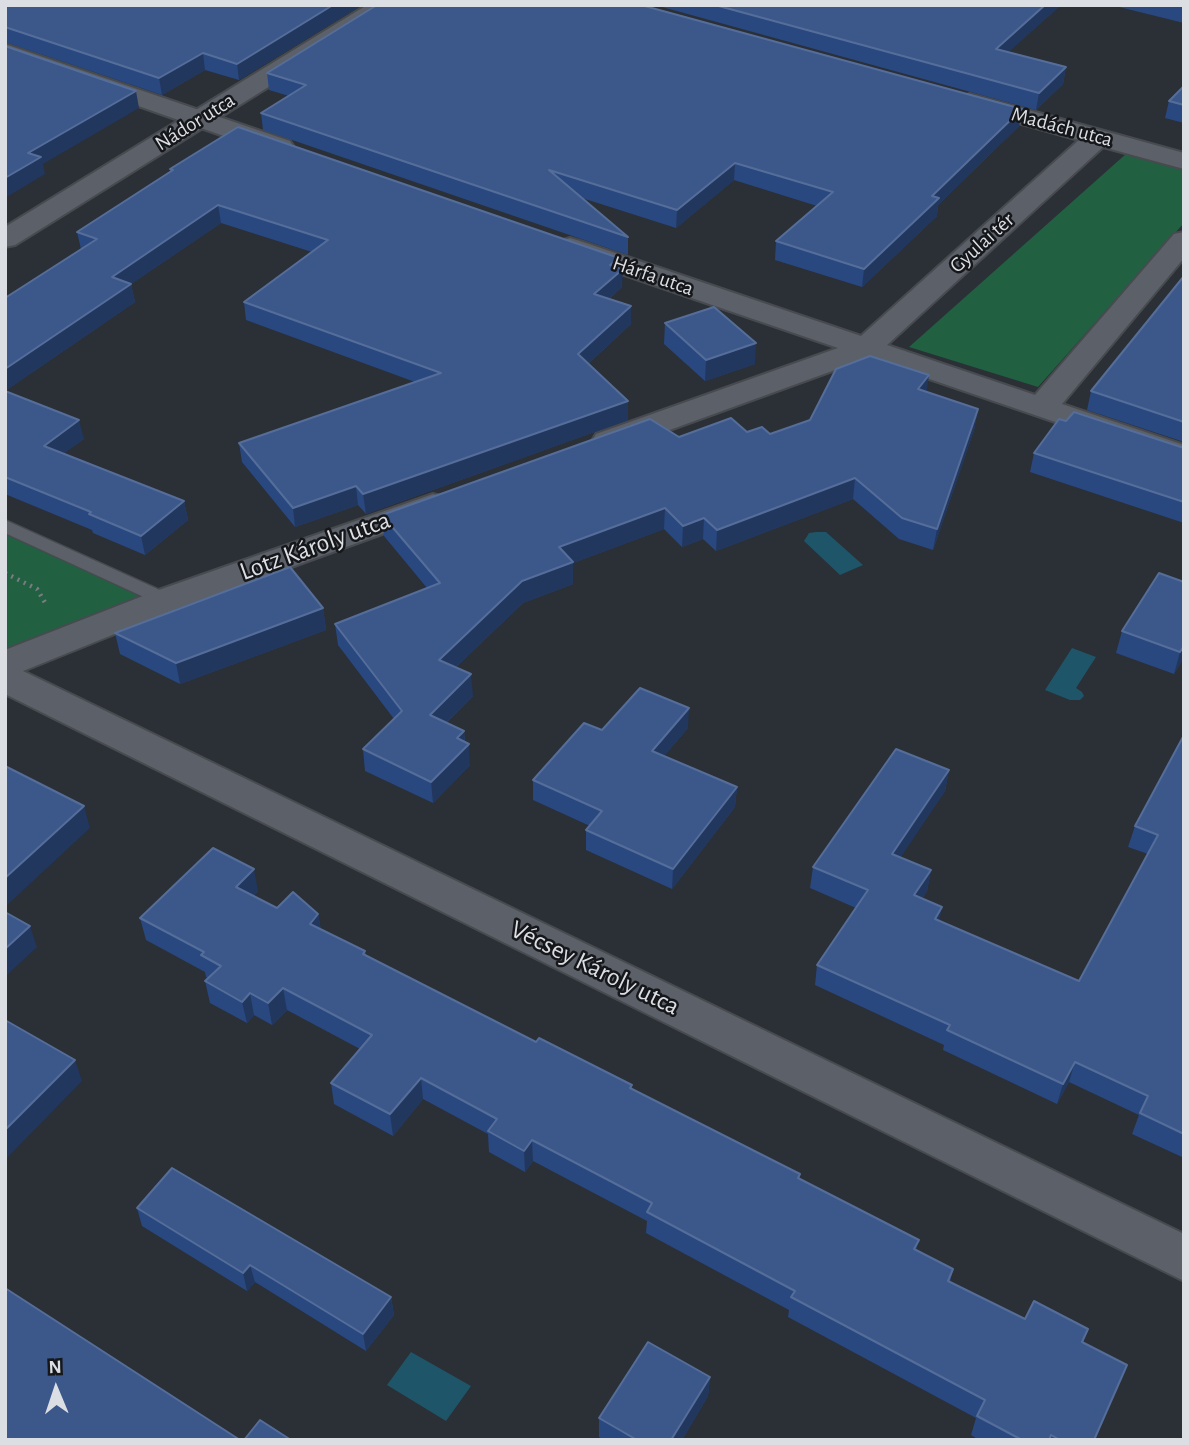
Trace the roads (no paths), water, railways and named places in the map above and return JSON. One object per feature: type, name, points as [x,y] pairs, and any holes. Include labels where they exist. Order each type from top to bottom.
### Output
[{"type":"street","name":"Nádor utca","points":[[5,239],[383,5]]},
{"type":"street","points":[[5,51],[306,156]]},
{"type":"street","name":"Madách utca","points":[[951,97],[1184,161]]},
{"type":"street","name":"Gyulai tér","points":[[865,349],[1098,137]]},
{"type":"street","name":"Hárfa utca","points":[[540,237],[1184,456]]},
{"type":"street","points":[[1041,408],[1184,240]]},
{"type":"street","points":[[580,451],[865,349]]},
{"type":"street","name":"Lotz Károly utca","points":[[5,664],[166,600],[464,493]]},
{"type":"street","name":"Vécsey Károly utca","points":[[5,678],[1184,1259]]},
{"type":"lane","points":[[5,526],[166,600]]},
{"type":"water","points":[[826,532],[863,565],[840,575],[804,541],[809,533]]},
{"type":"water","points":[[1072,648],[1096,657],[1076,688],[1084,696],[1080,700],[1070,700],[1045,690]]},
{"type":"water","points":[[411,1352],[471,1386],[446,1421],[387,1385]]}]
